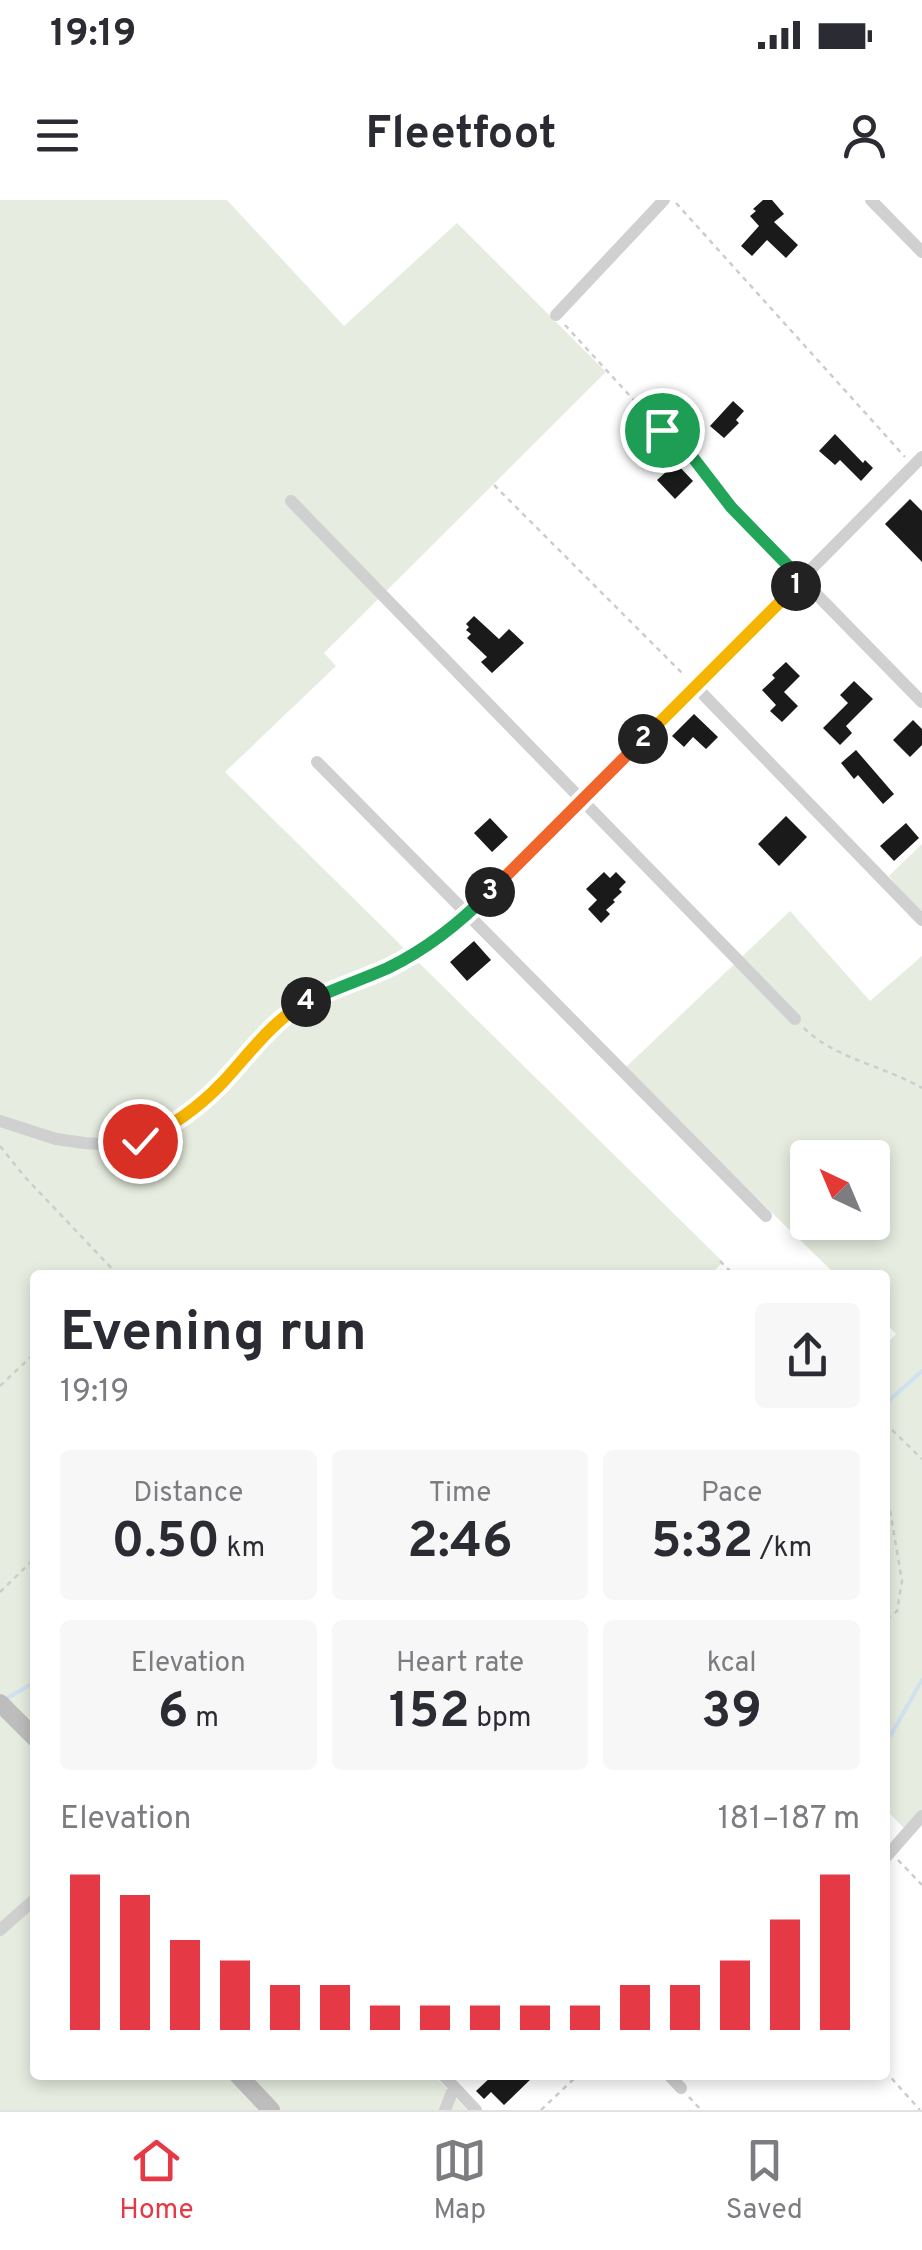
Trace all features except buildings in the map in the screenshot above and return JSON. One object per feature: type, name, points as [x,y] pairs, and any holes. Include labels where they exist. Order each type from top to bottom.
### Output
[{"type":"street","points":[[556,315],[664,200]]},
{"type":"street","points":[[870,200],[922,252]]},
{"type":"street","points":[[672,447],[691,455],[731,507],[922,702]]},
{"type":"street","points":[[0,1122],[84,1143],[113,1145],[140,1141],[167,1129],[218,1087],[290,1011],[389,967],[435,940],[468,915],[919,466]]},
{"type":"street","points":[[291,501],[795,1019]]},
{"type":"street","points":[[695,686],[922,920]]},
{"type":"street","points":[[317,762],[766,1216]]},
{"type":"street","points":[[0,1703],[30,1733]]},
{"type":"street","points":[[890,1853],[922,1816]]},
{"type":"street","points":[[0,1930],[30,1903]]},
{"type":"street","points":[[243,2080],[270,2110]]},
{"type":"street","points":[[448,2080],[476,2110]]},
{"type":"street","points":[[674,2080],[681,2088]]},
{"type":"street","points":[[445,2110],[454,2087]]},
{"type":"path","points":[[672,200],[919,466]]},
{"type":"path","points":[[556,315],[662,430],[672,447]]},
{"type":"path","points":[[494,485],[695,686]]},
{"type":"path","points":[[795,1019],[817,1040],[922,1088]]},
{"type":"path","points":[[1,1149],[112,1270]]},
{"type":"path","points":[[720,1261],[729,1270]]},
{"type":"path","points":[[0,1386],[30,1357]]},
{"type":"path","points":[[890,1428],[922,1459]]},
{"type":"path","points":[[890,1511],[902,1582],[897,1611],[890,1616]]},
{"type":"path","points":[[0,1592],[30,1563]]},
{"type":"path","points":[[890,1857],[922,1886]]},
{"type":"path","points":[[890,2077],[920,2110]]},
{"type":"path","points":[[542,2110],[573,2080]]},
{"type":"path","points":[[681,2088],[702,2110]]},
{"type":"shaded area","points":[[0,200],[227,200],[344,326],[457,223],[606,372],[324,653],[336,666],[225,772],[723,1262],[715,1270],[30,1270],[30,2080],[439,2080],[467,2110],[0,2110]]},
{"type":"shaded area","points":[[922,844],[922,916],[889,876]]},
{"type":"shaded area","points":[[790,911],[870,1001],[922,956],[922,1811],[905,1829],[890,1814],[890,1340],[896,1334],[890,1327],[890,1270],[831,1270],[800,1240],[890,1240],[890,1140],[790,1140],[790,1230],[624,1069]]},
{"type":"waterway","points":[[890,1400],[922,1371]]},
{"type":"waterway","points":[[891,1735],[922,1680]]},
{"type":"waterway","points":[[4,1700],[30,1685]]},
{"type":"route","points":[[140,1141],[167,1129],[218,1087],[290,1011],[389,967],[468,915],[802,580],[731,507],[691,455],[672,447],[662,430]]}]
